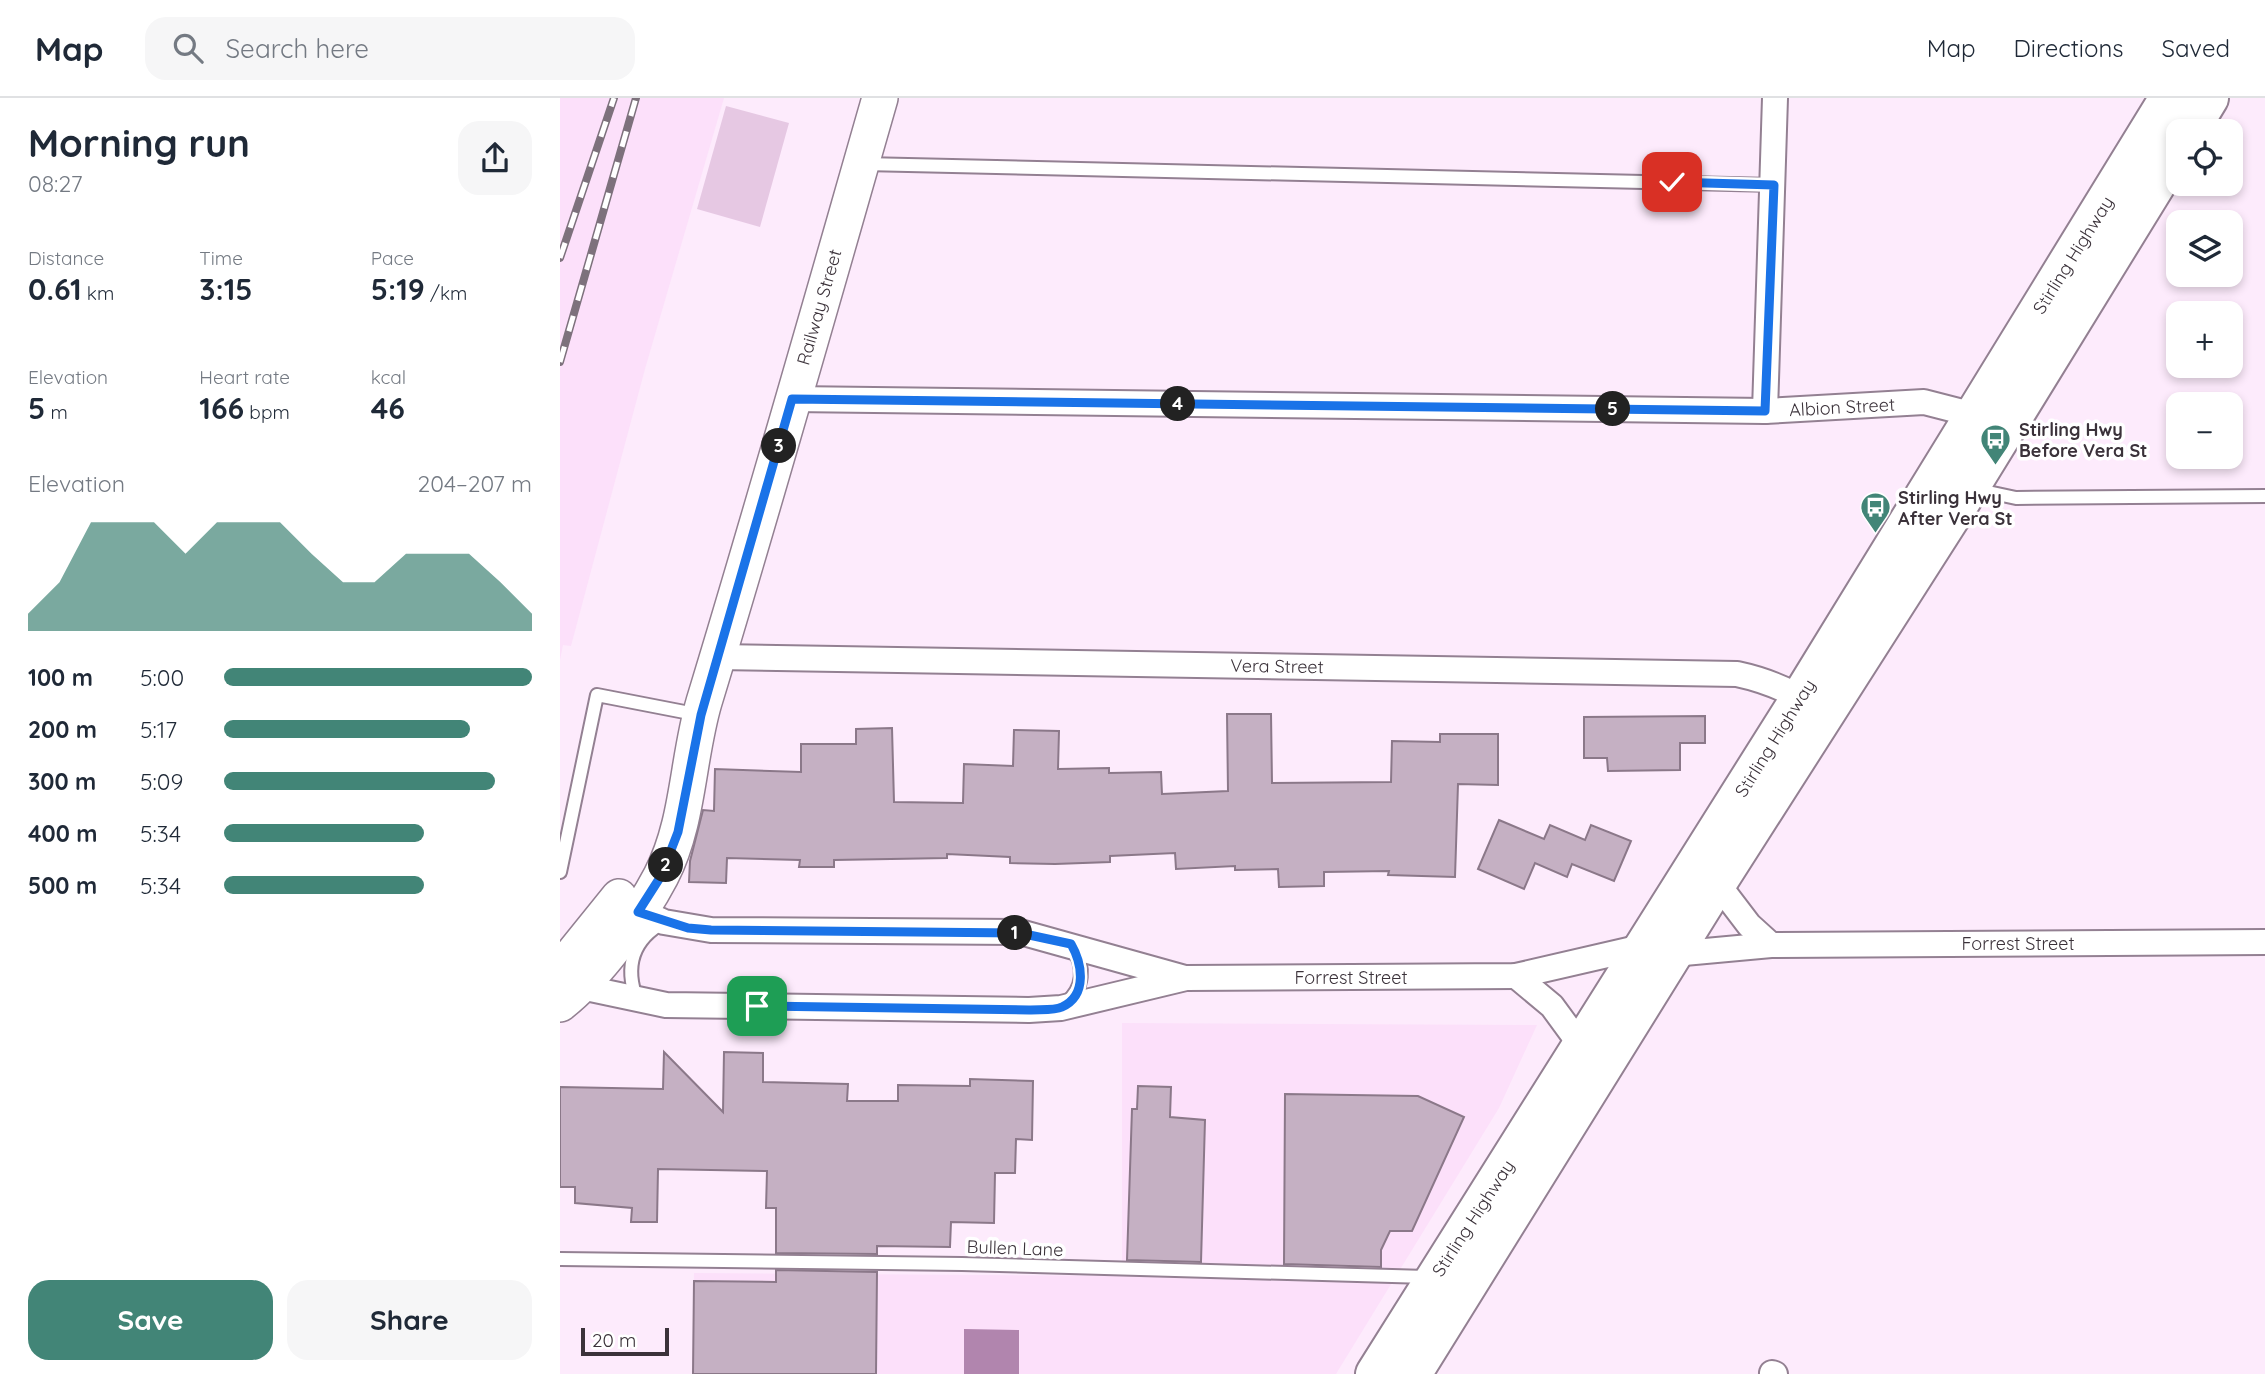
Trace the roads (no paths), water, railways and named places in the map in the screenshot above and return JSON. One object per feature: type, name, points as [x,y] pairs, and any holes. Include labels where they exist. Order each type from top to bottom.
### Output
[{"type":"highway","name":"Stirling Highway","points":[[1412,1374],[1451,1283],[1582,1047],[1659,950],[1717,883],[1813,705],[1973,482],[1987,428],[2169,98]]},
{"type":"highway","points":[[2196,119],[2208,98]]},
{"type":"highway","name":"Stirling Highway","points":[[1375,1374],[1451,1283],[1987,428],[2166,166]]},
{"type":"street","name":"Railway Street","points":[[563,992],[640,911],[661,876],[678,832],[701,715],[880,98]]},
{"type":"street","points":[[1765,411],[1775,98]]},
{"type":"street","name":"Albion Street","points":[[792,399],[1765,411],[1924,402],[1943,405],[1987,428]]},
{"type":"street","name":"Vera Street","points":[[718,657],[1737,674],[1762,679],[1813,705]]},
{"type":"street","points":[[1717,883],[1749,925],[1771,944]]},
{"type":"street","name":"Forrest Street","points":[[640,911],[711,930],[1020,933],[1071,944],[1185,978]]},
{"type":"street","name":"Forrest Street","points":[[563,992],[666,1005],[1029,1010],[1062,1008],[1185,978],[1516,976],[1659,950],[1771,944],[2265,942]]},
{"type":"street","points":[[1516,976],[1552,1006],[1582,1047]]},
{"type":"lane","points":[[861,164],[1774,185]]},
{"type":"lane","points":[[1973,482],[1988,492],[2015,498],[2265,496]]},
{"type":"lane","points":[[560,872],[597,695],[701,715]]},
{"type":"lane","points":[[637,1000],[630,978],[632,955],[650,930],[640,911]]},
{"type":"lane","points":[[1062,1008],[1073,998],[1080,985],[1082,971],[1079,957],[1071,944]]},
{"type":"lane","name":"Bullen Lane","points":[[560,1259],[578,1266],[962,1264],[1451,1283]]},
{"type":"railway","points":[[560,258],[614,98]]},
{"type":"railway","points":[[560,362],[636,98]]},
{"type":"place","name":"Stirling Hwy Before Vera St","points":[[1996,466]]},
{"type":"place","name":"Stirling Hwy After Vera St","points":[[1875,534]]}]
